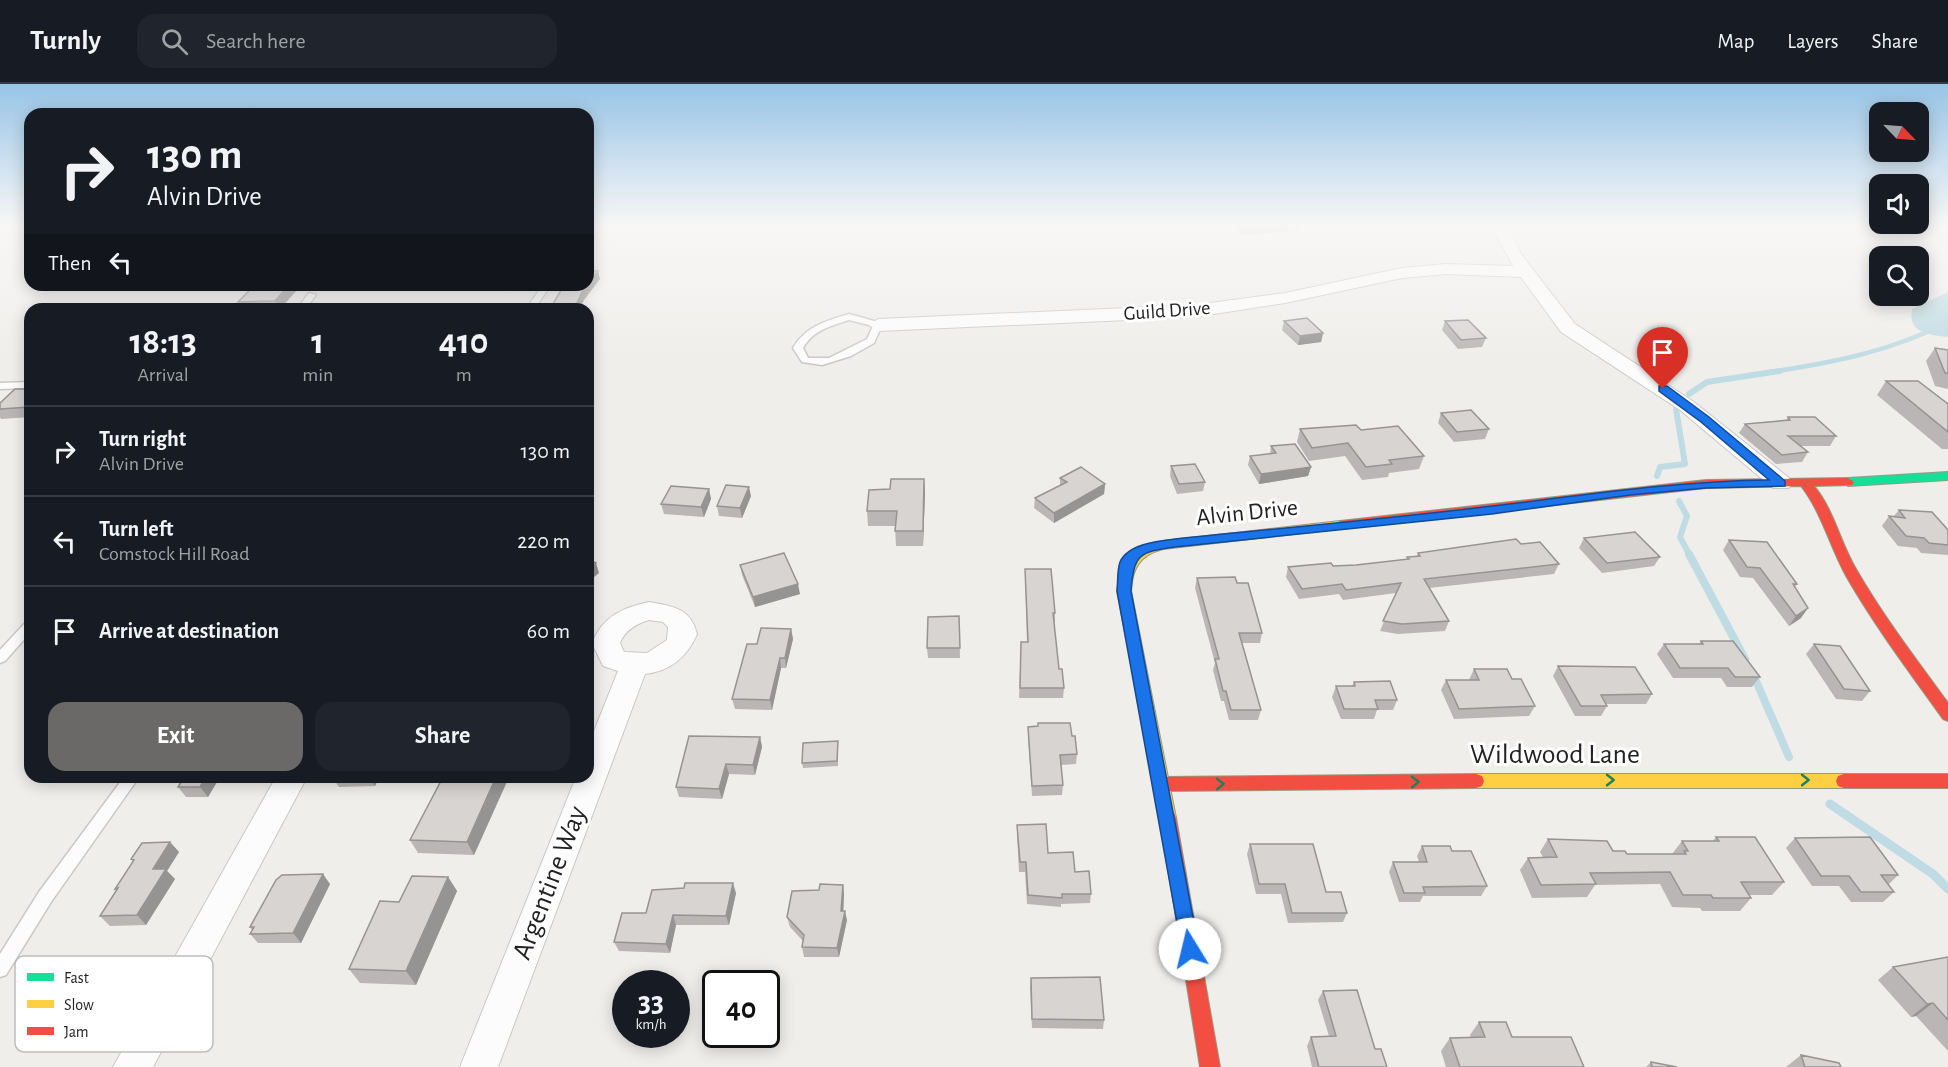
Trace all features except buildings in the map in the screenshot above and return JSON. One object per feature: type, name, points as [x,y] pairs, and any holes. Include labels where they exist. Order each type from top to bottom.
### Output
[{"type":"street","name":"Guild Drive","points":[[878,325],[1195,311],[1285,298],[1402,273],[1425,271]]},
{"type":"street","name":"Guild Drive","points":[[1495,271],[1525,272]]},
{"type":"street","points":[[1525,272],[1554,313],[1575,334],[1687,406],[1781,483]]},
{"type":"street","name":"Alvin Drive","points":[[1210,1067],[1162,784],[1124,591],[1126,563],[1141,550],[1175,543],[1492,510],[1706,484],[1806,484],[1948,476]]},
{"type":"street","points":[[1806,484],[1817,496],[1833,538],[1863,592],[1948,715]]},
{"type":"street","name":"Argentine Way","points":[[594,769],[634,666]]},
{"type":"street","name":"Wildwood Lane","points":[[1162,784],[1617,780],[1948,781]]},
{"type":"street","points":[[193,956],[289,783]]},
{"type":"street","name":"Argentine Way","points":[[479,1067],[589,783]]},
{"type":"street","points":[[132,1067],[140,1052]]},
{"type":"lane","points":[[306,303],[312,295]]},
{"type":"lane","points":[[849,317],[878,325],[871,341],[830,361],[814,363],[805,360],[798,348],[802,337],[814,328],[849,317]]},
{"type":"lane","points":[[0,386],[24,385]]},
{"type":"lane","points":[[0,658],[24,632]]},
{"type":"lane","points":[[0,969],[45,897],[128,783]]},
{"type":"water","points":[[1948,292],[1948,337],[1927,334],[1916,328],[1913,323],[1912,309],[1918,306],[1929,306],[1929,301]]},
{"type":"waterway","points":[[1770,372],[1884,348],[1948,322]]},
{"type":"waterway","points":[[1689,394],[1707,382],[1780,371]]},
{"type":"waterway","points":[[1657,476],[1660,467],[1685,464],[1676,409]]},
{"type":"waterway","points":[[1679,501],[1687,516],[1680,537],[1690,556]]},
{"type":"waterway","points":[[1689,554],[1745,659]]},
{"type":"waterway","points":[[1753,674],[1789,757]]},
{"type":"waterway","points":[[1830,804],[1933,874],[1948,889]]},
{"type":"traffic: fast","points":[[1848,482],[1948,476]]},
{"type":"traffic: slow","points":[[1168,818],[1124,591],[1129,565],[1138,555],[1163,545],[1340,525]]},
{"type":"traffic: slow","points":[[1476,781],[1844,781]]},
{"type":"traffic: jam","points":[[1340,525],[1706,484],[1848,482]]},
{"type":"traffic: jam","points":[[1806,484],[1819,502],[1840,552],[1856,582],[1948,715]]},
{"type":"traffic: jam","points":[[1162,784],[1476,781]]},
{"type":"traffic: jam","points":[[1844,781],[1948,781]]},
{"type":"traffic: jam","points":[[1168,818],[1210,1067]]},
{"type":"route","points":[[1190,949],[1162,784],[1124,591],[1126,563],[1132,555],[1155,546],[1175,543],[1492,510],[1630,491],[1706,484],[1781,483],[1705,419],[1663,389]]}]
